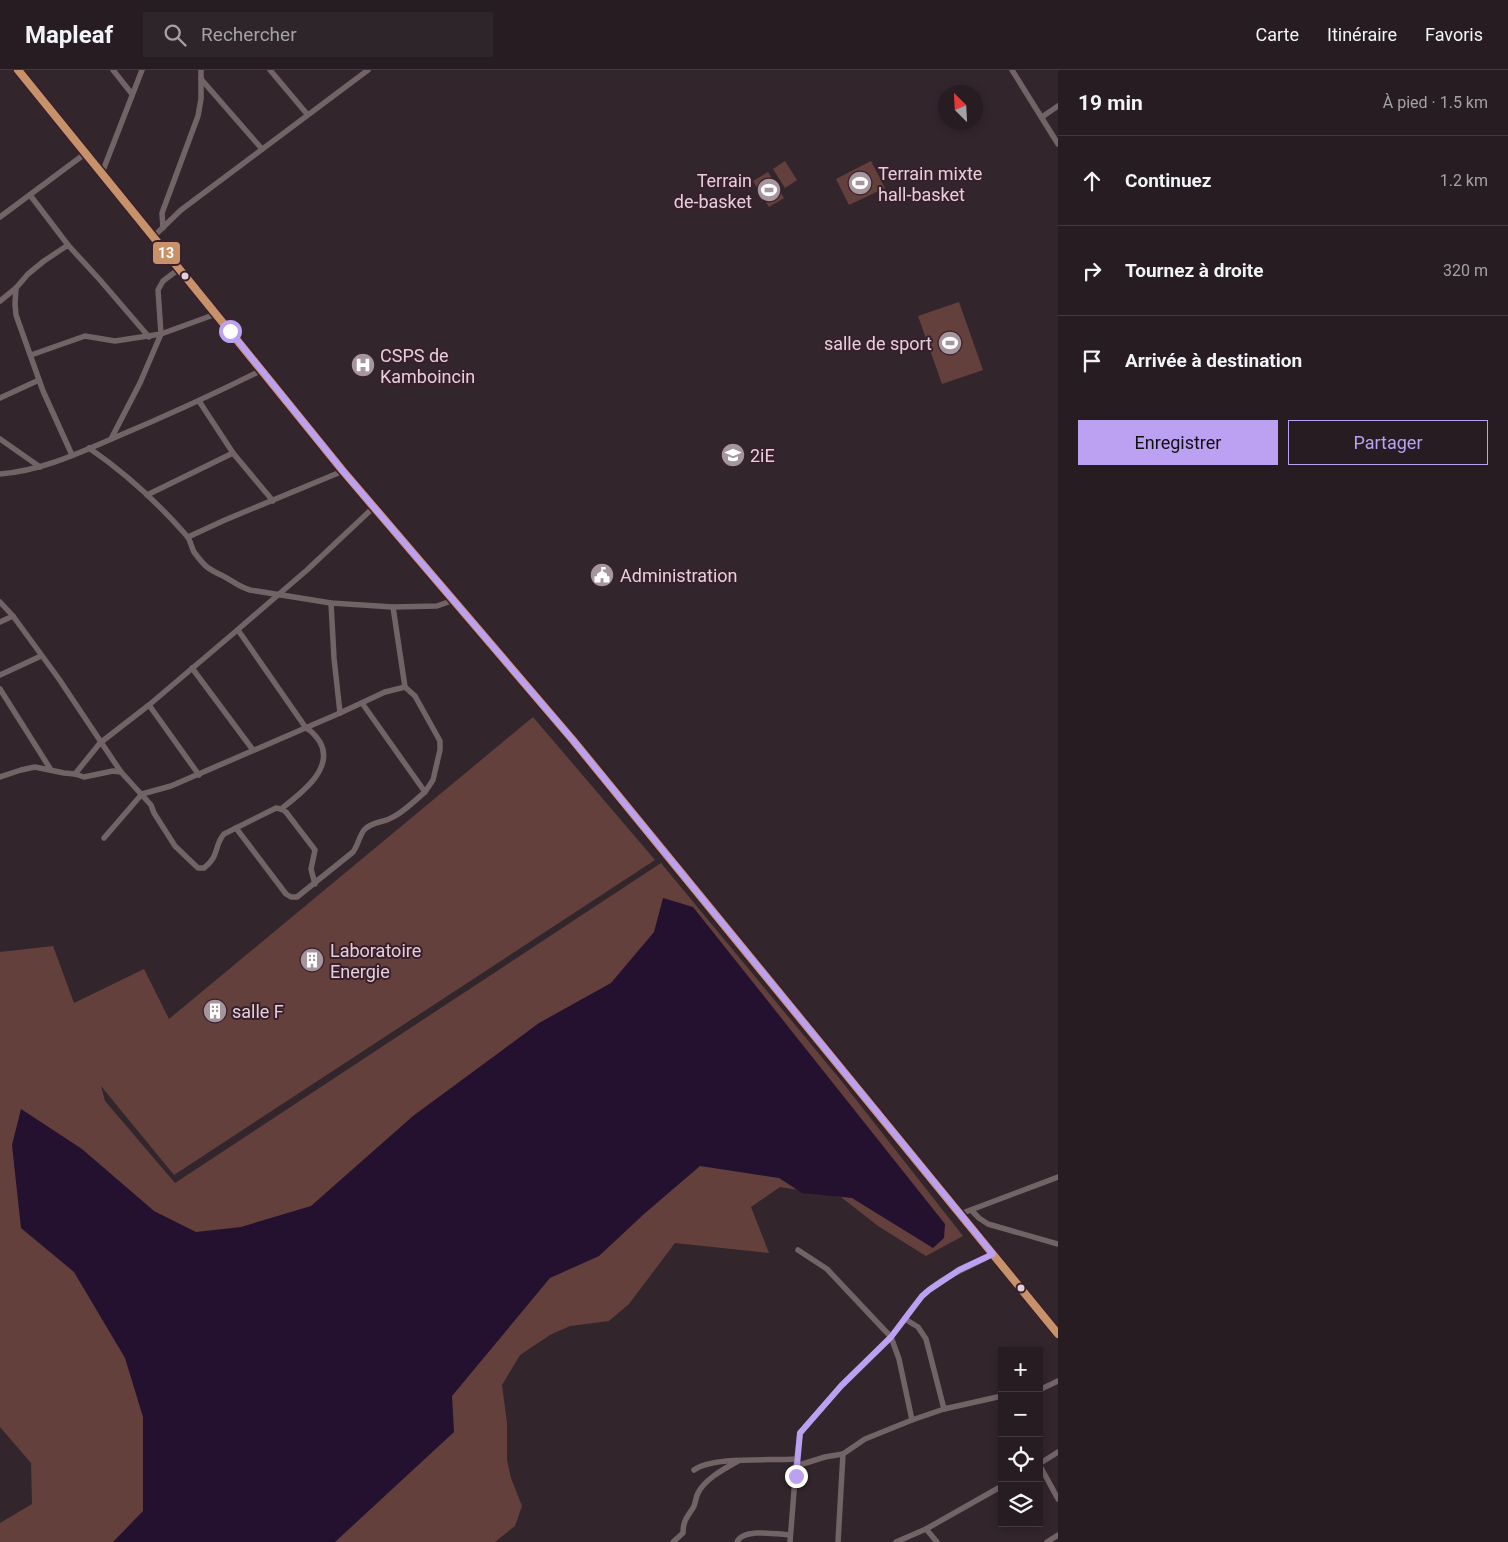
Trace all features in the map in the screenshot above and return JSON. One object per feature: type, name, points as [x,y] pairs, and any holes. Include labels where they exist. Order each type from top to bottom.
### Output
[{"type":"main road","points":[[18,70],[343,471],[578,747],[1058,1334]]},
{"type":"street","points":[[113,70],[132,94]]},
{"type":"street","points":[[102,173],[142,70]]},
{"type":"street","points":[[163,228],[162,213],[198,116],[202,99],[201,70]]},
{"type":"street","points":[[270,70],[308,114]]},
{"type":"street","points":[[1012,70],[1058,144]]},
{"type":"street","points":[[152,237],[181,210],[363,71]]},
{"type":"street","points":[[201,79],[262,149]]},
{"type":"street","points":[[1042,118],[1058,106]]},
{"type":"street","points":[[0,217],[86,153]]},
{"type":"street","points":[[30,195],[68,245],[149,337]]},
{"type":"street","points":[[0,301],[16,288],[28,274],[50,256],[68,245]]},
{"type":"street","points":[[111,439],[140,383],[161,334],[159,284],[179,269]]},
{"type":"street","points":[[16,288],[16,315],[39,380],[72,455]]},
{"type":"street","points":[[31,355],[84,336],[115,341],[149,337],[216,314]]},
{"type":"street","points":[[0,474],[40,467],[72,455],[199,402],[262,370]]},
{"type":"street","points":[[0,398],[39,380]]},
{"type":"street","points":[[199,402],[233,453],[273,501]]},
{"type":"street","points":[[0,439],[40,467]]},
{"type":"street","points":[[89,448],[147,495],[188,537],[192,550],[210,571],[223,576],[240,587],[331,603],[393,608],[437,606],[454,600]]},
{"type":"street","points":[[147,495],[233,453]]},
{"type":"street","points":[[188,537],[343,471]]},
{"type":"street","points":[[75,774],[100,743],[149,706],[238,630],[307,570],[374,507]]},
{"type":"street","points":[[0,602],[13,616],[59,679],[121,772],[151,805],[175,846],[198,868],[204,868],[209,864],[217,853],[222,836],[276,808],[281,809],[315,850],[311,869],[316,884]]},
{"type":"street","points":[[331,603],[340,713]]},
{"type":"street","points":[[236,828],[274,879],[291,897],[298,897],[353,852],[365,829],[372,824],[390,819],[399,814],[425,792],[434,780],[440,741],[415,696],[405,687],[393,608]]},
{"type":"street","points":[[0,622],[13,616]]},
{"type":"street","points":[[238,630],[306,728],[311,730],[317,737],[322,747],[324,756],[319,773],[281,809]]},
{"type":"street","points":[[0,675],[42,656]]},
{"type":"street","points":[[192,668],[253,750]]},
{"type":"street","points":[[104,838],[142,794],[171,786],[385,692],[405,687]]},
{"type":"street","points":[[0,689],[52,770]]},
{"type":"street","points":[[362,703],[425,792]]},
{"type":"street","points":[[149,706],[198,774]]},
{"type":"street","points":[[0,777],[35,767],[84,777],[113,771],[121,772]]},
{"type":"street","points":[[960,1214],[1058,1177]]},
{"type":"street","points":[[971,1210],[978,1218],[988,1224],[1058,1244]]},
{"type":"street","points":[[798,1250],[827,1269],[891,1337],[899,1358],[912,1420]]},
{"type":"street","points":[[790,1542],[800,1433],[841,1386],[891,1337],[922,1296],[959,1270],[993,1254]]},
{"type":"street","points":[[906,1319],[918,1327],[926,1339],[944,1409]]},
{"type":"street","points":[[1043,1388],[1058,1380]]},
{"type":"street","points":[[694,1470],[705,1464],[738,1461],[796,1462],[843,1454],[865,1440],[912,1420],[944,1409],[998,1397]]},
{"type":"street","points":[[1043,1461],[1058,1452]]},
{"type":"street","points":[[838,1542],[843,1454]]},
{"type":"street","points":[[673,1542],[683,1533],[686,1516],[693,1507],[701,1488],[725,1468],[738,1461]]},
{"type":"street","points":[[1043,1471],[1058,1499]]},
{"type":"street","points":[[896,1542],[926,1529],[998,1488]]},
{"type":"street","points":[[926,1529],[937,1542]]},
{"type":"street","points":[[737,1542],[738,1538],[750,1533],[790,1534]]},
{"type":"street","points":[[1047,1542],[1058,1536]]},
{"type":"shaded area","points":[[785,161],[797,180],[785,188],[773,169]]},
{"type":"shaded area","name":"Terrain mixte hall-basket","points":[[871,161],[885,188],[849,205],[836,179]]},
{"type":"shaded area","name":"Terrain de-basket","points":[[768,172],[784,198],[769,207],[753,181]]},
{"type":"shaded area","name":"salle de sport","points":[[959,302],[983,370],[942,384],[918,316]]},
{"type":"shaded area","points":[[533,717],[655,860],[174,1175],[101,1086],[105,1101],[175,1183],[661,863],[839,1078],[963,1236],[926,1256],[878,1226],[841,1197],[780,1187],[751,1207],[769,1253],[675,1243],[629,1304],[609,1321],[570,1326],[550,1335],[520,1355],[502,1385],[507,1423],[507,1460],[511,1478],[522,1506],[515,1526],[495,1542],[0,1542],[0,1523],[32,1504],[31,1463],[0,1427],[0,952],[53,946],[74,1003],[144,969],[169,1019]]},
{"type":"shaded area","points":[[663,898],[693,907],[945,1224],[944,1238],[933,1248],[852,1198],[802,1193],[779,1178],[700,1166],[599,1256],[550,1278],[452,1396],[454,1432],[335,1542],[113,1542],[143,1511],[143,1417],[125,1358],[74,1272],[21,1228],[12,1145],[21,1109],[82,1149],[154,1211],[196,1232],[241,1227],[311,1206],[413,1116],[539,1023],[611,983],[654,932]]},
{"type":"transit line","name":"13","points":[[18,70],[343,471],[572,739],[1058,1334]]},
{"type":"place","name":"Terrain mixte hall-basket","points":[[860,183]]},
{"type":"place","name":"Terrain de-basket","points":[[769,190]]},
{"type":"place","name":"salle de sport","points":[[950,343]]},
{"type":"place","name":"CSPS de Kamboincin","points":[[363,365]]},
{"type":"place","name":"2iE","points":[[733,455]]},
{"type":"place","name":"Administration","points":[[602,575]]},
{"type":"place","name":"Laboratoire Energie","points":[[312,960]]},
{"type":"place","name":"salle F","points":[[215,1011]]},
{"type":"route","points":[[230,331],[343,471],[572,739],[993,1254],[959,1270],[939,1282],[922,1296],[891,1337],[841,1386],[800,1433],[796,1476]]}]
